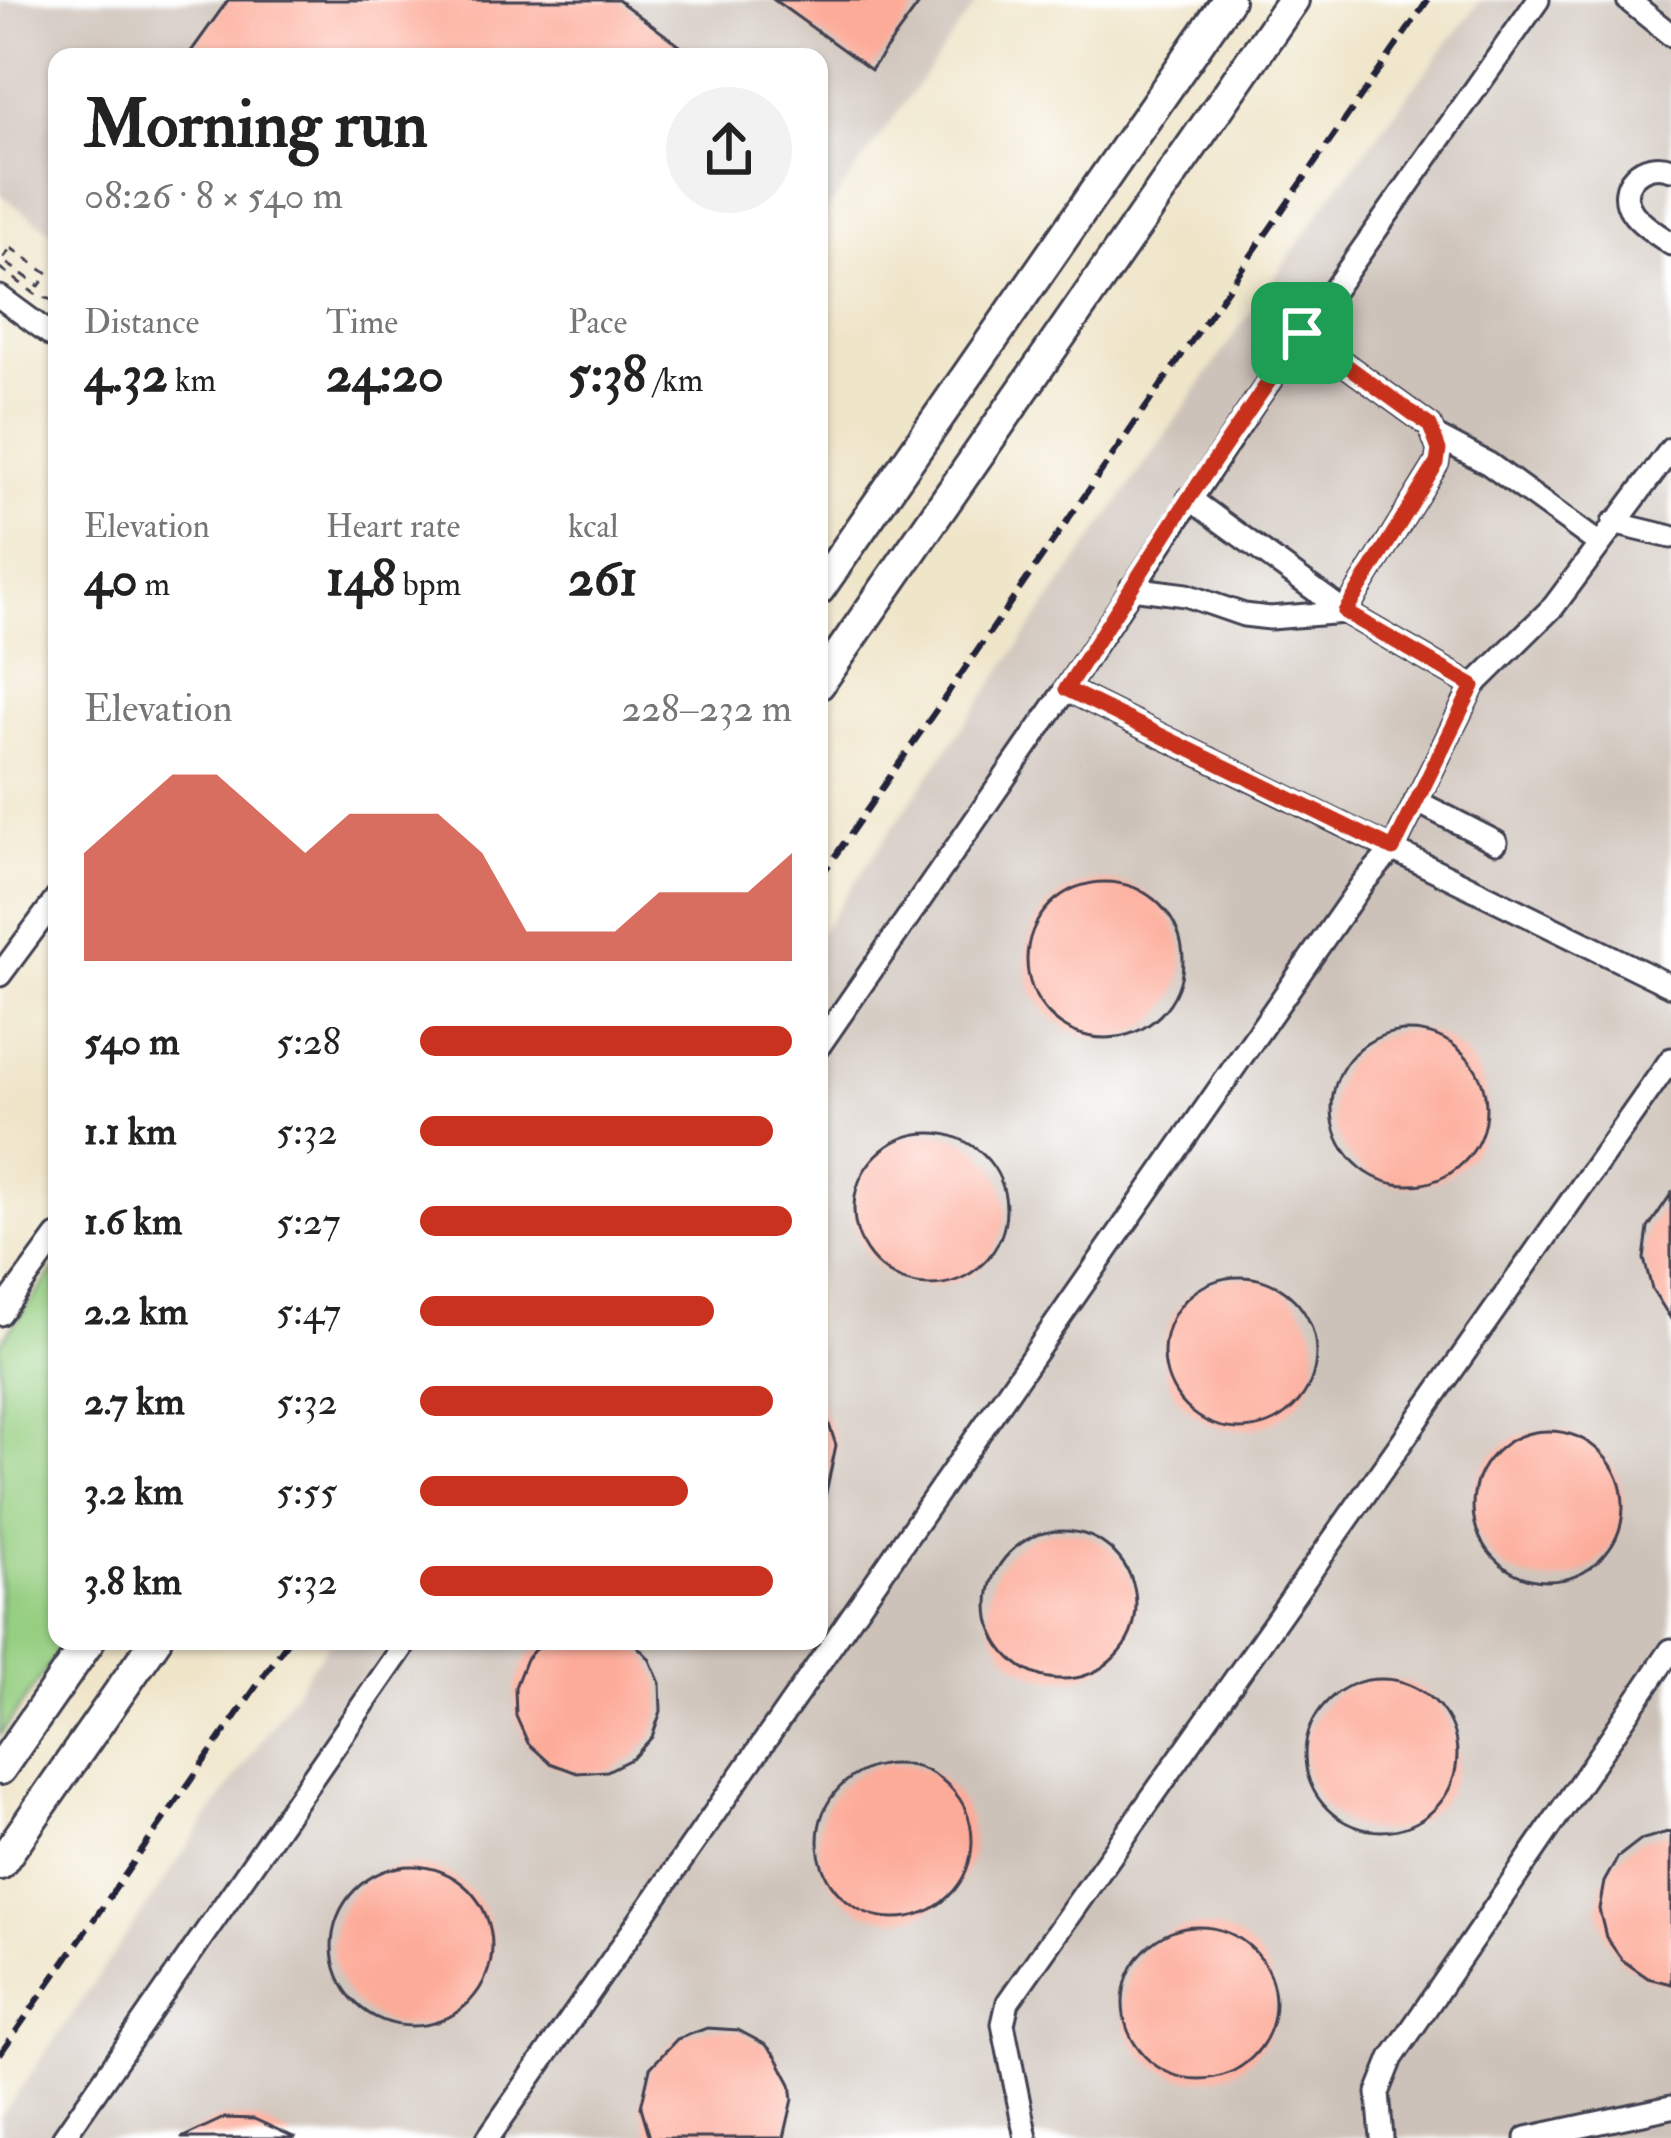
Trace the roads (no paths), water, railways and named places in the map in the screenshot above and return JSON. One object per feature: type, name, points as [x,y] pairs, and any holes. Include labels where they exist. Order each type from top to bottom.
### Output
[{"type":"highway","points":[[828,576],[1228,0]]},
{"type":"highway","points":[[828,671],[1293,0]]},
{"type":"highway","points":[[0,1768],[82,1650]]},
{"type":"highway","points":[[0,1864],[149,1650]]},
{"type":"street","points":[[828,1033],[1066,689],[1302,333],[1538,0]]},
{"type":"street","points":[[1628,0],[1671,34]]},
{"type":"street","points":[[1671,169],[1651,165],[1641,170],[1628,188],[1627,200],[1638,219],[1671,244]]},
{"type":"street","points":[[0,299],[48,333]]},
{"type":"street","points":[[1302,333],[1430,426],[1436,436],[1437,463],[1345,612]]},
{"type":"street","points":[[1436,436],[1490,464],[1598,543]]},
{"type":"street","points":[[488,2138],[1362,884],[1393,849],[1473,686],[1554,606],[1671,449]]},
{"type":"street","points":[[1189,498],[1345,612],[1473,686]]},
{"type":"street","points":[[1612,523],[1671,537]]},
{"type":"street","points":[[1131,588],[1186,595],[1270,618],[1345,612]]},
{"type":"street","points":[[1066,689],[1671,986]]},
{"type":"street","points":[[1416,801],[1496,842]]},
{"type":"street","points":[[0,975],[48,915]]},
{"type":"street","points":[[1026,2138],[1006,2041],[1008,2002],[1671,1059]]},
{"type":"street","points":[[0,1314],[48,1248]]},
{"type":"street","points":[[64,2138],[401,1650]]},
{"type":"street","points":[[1382,2138],[1378,2093],[1393,2058],[1671,1650]]},
{"type":"street","points":[[1527,2138],[1671,2108]]},
{"type":"railway","points":[[828,866],[1428,0]]},
{"type":"railway","points":[[0,2054],[282,1650]]}]
